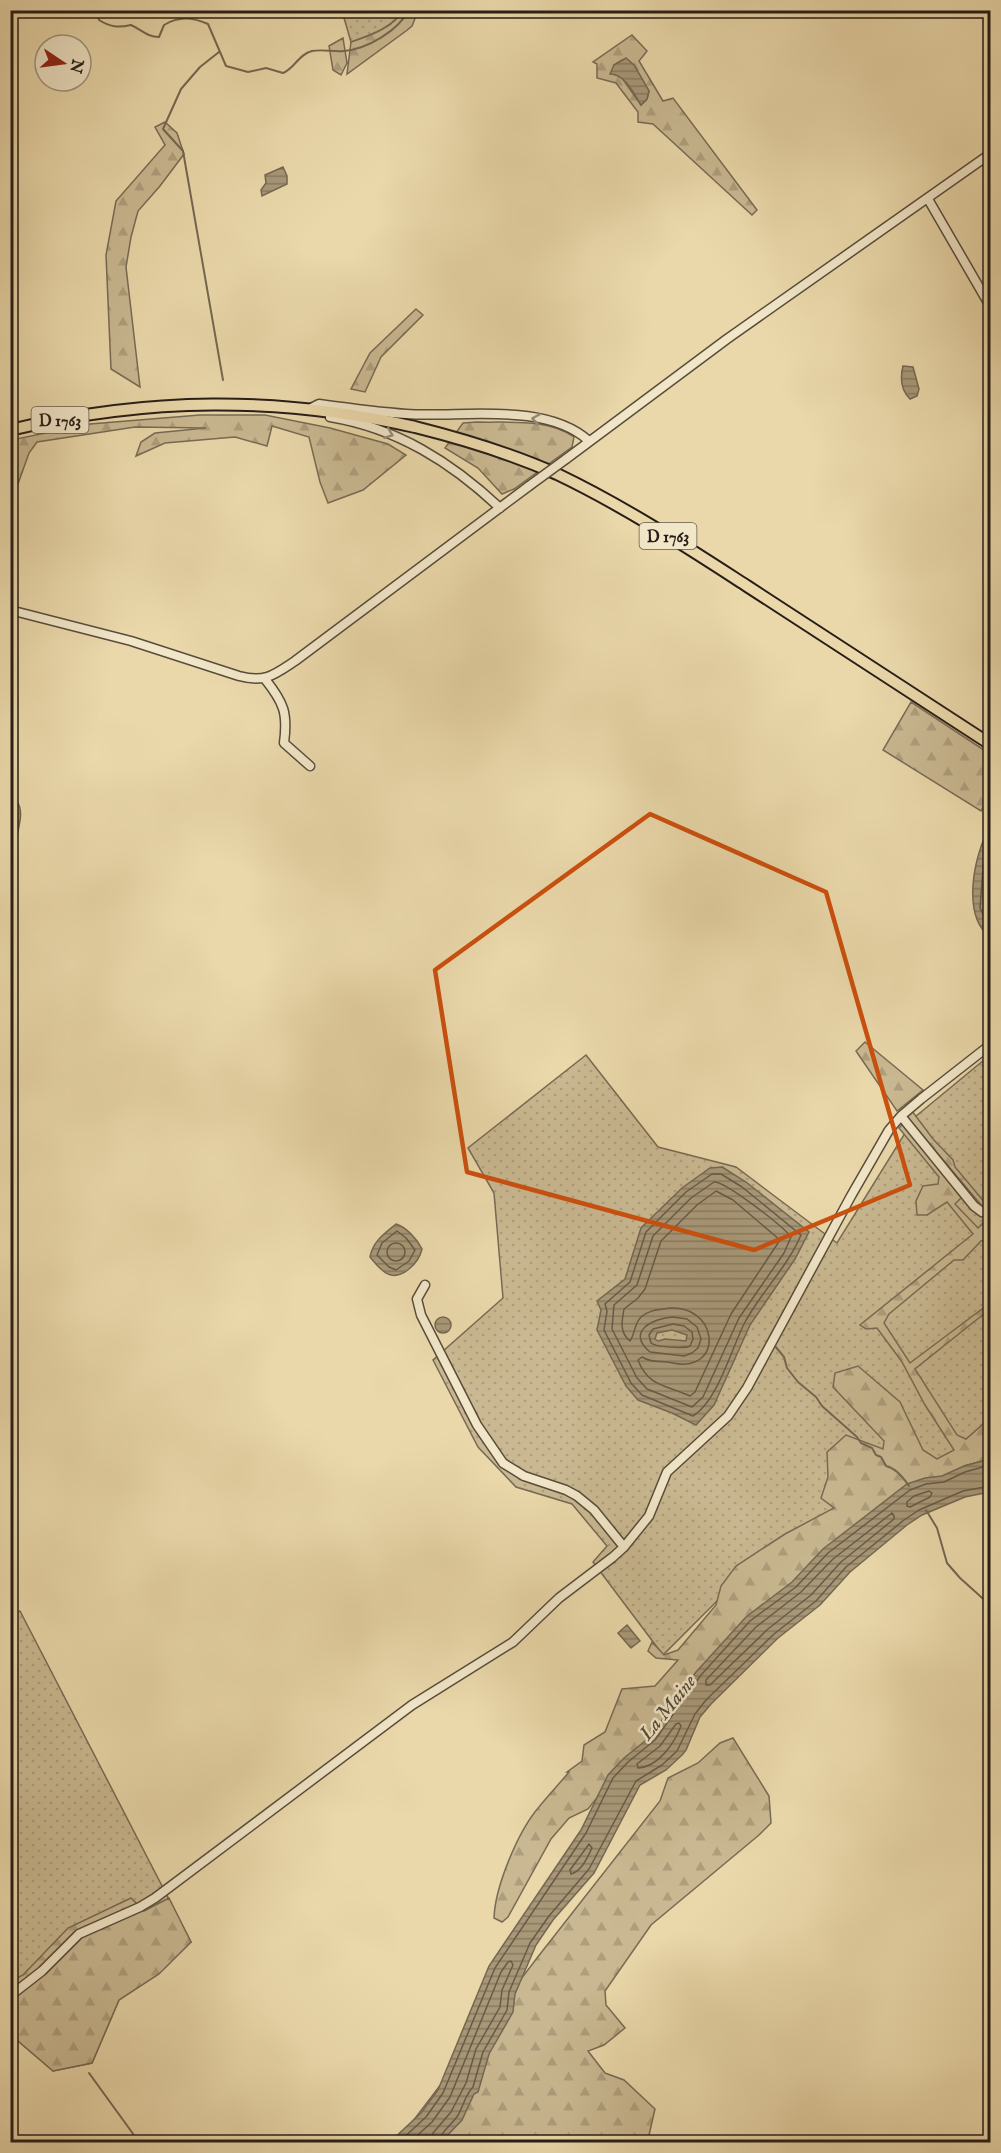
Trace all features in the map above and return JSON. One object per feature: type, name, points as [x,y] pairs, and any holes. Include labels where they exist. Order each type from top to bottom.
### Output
[{"type":"main road","name":"D 1763","points":[[10,430],[100,412],[168,405],[231,403],[310,408],[362,416],[464,440],[543,468],[632,513],[990,744]]},
{"type":"street","points":[[10,610],[131,641],[238,676],[265,679],[295,661],[744,327],[990,154]]},
{"type":"street","points":[[928,199],[990,306]]},
{"type":"street","points":[[310,408],[319,404],[405,414],[514,416],[566,426],[579,432],[589,441]]},
{"type":"street","points":[[293,407],[301,412],[375,428],[409,442],[454,468],[500,508]]},
{"type":"street","points":[[265,679],[283,704],[286,718],[284,743],[310,766]]},
{"type":"street","points":[[10,1996],[42,1971],[79,1934],[155,1898],[412,1705],[513,1642],[559,1598],[624,1547],[649,1516],[667,1472],[728,1416],[743,1394],[889,1130],[901,1116],[990,1046]]},
{"type":"street","points":[[901,1116],[974,1206],[982,1212],[990,1213]]},
{"type":"street","points":[[425,1286],[417,1299],[421,1315],[477,1425],[503,1463],[524,1476],[558,1486],[577,1496],[600,1517],[624,1547]]},
{"type":"highlighted area","points":[[650,814],[826,892],[910,1185],[754,1250],[467,1172],[435,970]]},
{"type":"green space","points":[[342,11],[403,11],[387,26],[351,42]]},
{"type":"green space","points":[[403,11],[418,11],[412,26],[347,74],[351,42],[387,27]]},
{"type":"green space","points":[[632,35],[647,51],[639,61],[663,101],[673,98],[757,210],[752,215],[653,124],[638,122],[638,112],[616,83],[597,78],[597,64],[593,62]],"holes":[[[622,60],[634,65],[649,91],[647,99],[641,105],[622,78],[615,74],[614,65]]]},
{"type":"green space","points":[[343,38],[347,63],[341,75],[333,70],[329,46]]},
{"type":"green space","points":[[165,122],[177,133],[184,154],[138,211],[126,267],[140,387],[111,369],[106,255],[116,201],[165,145],[155,127]]},
{"type":"green space","points":[[416,309],[423,315],[381,357],[365,392],[351,389],[370,353]]},
{"type":"green space","points":[[200,415],[265,415],[330,428],[388,444],[406,455],[363,490],[328,503],[320,482],[309,437],[272,426],[267,446],[235,437],[165,443],[136,456],[141,442],[155,433],[206,428],[135,427],[37,442],[29,453],[14,495],[11,494],[11,440],[90,424]]},
{"type":"green space","points":[[463,423],[527,423],[552,427],[574,437],[572,447],[514,489],[502,494],[478,468],[445,448]]},
{"type":"green space","points":[[911,702],[990,754],[990,794],[981,811],[883,750]]},
{"type":"green space","points":[[865,1042],[923,1090],[897,1111],[856,1051]]},
{"type":"green space","points":[[586,1055],[658,1147],[736,1167],[837,1243],[915,1117],[990,1055],[990,1444],[831,1517],[717,1601],[663,1655],[593,1562],[607,1546],[572,1504],[516,1487],[478,1447],[433,1360],[503,1298],[494,1193],[468,1148]]},
{"type":"green space","points":[[912,1111],[933,1139],[953,1160],[955,1167],[986,1204],[990,1205],[990,1208],[982,1206],[907,1117]]},
{"type":"green space","points":[[903,1124],[962,1197],[955,1204],[978,1228],[985,1221],[990,1232],[988,1240],[981,1241],[963,1260],[954,1260],[889,1314],[884,1323],[910,1363],[990,1303],[990,1309],[915,1369],[957,1435],[966,1439],[990,1418],[990,1434],[984,1445],[990,1446],[990,1459],[964,1466],[665,1722],[624,1764],[588,1809],[569,1818],[551,1839],[508,1917],[502,1922],[494,1918],[498,1891],[523,1830],[531,1817],[569,1772],[567,1772],[582,1761],[584,1745],[605,1732],[622,1689],[655,1686],[678,1660],[656,1658],[648,1651],[652,1642],[664,1655],[678,1650],[716,1605],[721,1586],[736,1566],[785,1534],[834,1508],[821,1498],[828,1477],[827,1452],[846,1435],[883,1449],[884,1441],[833,1387],[835,1373],[858,1366],[900,1402],[923,1450],[937,1459],[954,1450],[925,1405],[902,1362],[877,1328],[866,1329],[860,1325],[973,1234],[947,1202],[927,1215],[917,1215],[916,1201],[923,1186],[938,1184],[939,1177],[899,1128]]},
{"type":"green space","points":[[20,1611],[191,1942],[119,2000],[92,2063],[53,2071],[11,2035],[10,1613]]},
{"type":"green space","points":[[733,1738],[769,1796],[771,1823],[651,1925],[605,1991],[606,2005],[625,2028],[604,2045],[588,2051],[605,2073],[624,2080],[655,2109],[649,2135],[652,2142],[397,2142],[660,1801],[668,1778],[698,1763],[720,1743]]},
{"type":"green space","points":[[131,1898],[144,1911],[169,1898],[191,1942],[159,1974],[119,2000],[92,2063],[53,2071],[11,2035],[11,1981],[23,1975],[68,1928]]},
{"type":"water","points":[[626,58],[634,65],[649,91],[647,99],[641,105],[625,81],[610,74],[614,65]]},
{"type":"water","points":[[283,167],[287,176],[287,184],[262,196],[261,190],[266,183],[265,175]]},
{"type":"water","points":[[903,366],[913,367],[919,389],[917,396],[910,399],[902,384]]},
{"type":"water","points":[[11,800],[17,802],[21,814],[17,836],[11,842]]},
{"type":"water","points":[[990,827],[990,937],[981,927],[976,914],[973,884],[979,852]]},
{"type":"water","points":[[722,1167],[746,1182],[809,1232],[795,1259],[750,1325],[714,1405],[696,1425],[638,1400],[626,1386],[597,1330],[601,1310],[597,1301],[625,1279],[641,1228],[682,1188],[710,1168]],"holes":[[[672,1330],[687,1335],[686,1341],[665,1339],[658,1341],[655,1339],[657,1333]]]},
{"type":"water","points":[[396,1224],[411,1234],[422,1249],[419,1258],[411,1267],[403,1273],[392,1275],[383,1271],[370,1257],[376,1242]]},
{"type":"water","points":[[443,1317],[449,1319],[451,1325],[449,1331],[443,1333],[437,1331],[435,1325],[437,1319]]},
{"type":"water","points":[[990,1459],[990,1492],[965,1497],[922,1515],[907,1525],[850,1572],[820,1605],[778,1638],[711,1704],[700,1717],[682,1755],[666,1770],[640,1785],[594,1873],[553,1920],[536,1945],[515,1994],[513,2012],[489,2054],[478,2092],[474,2094],[462,2120],[441,2142],[390,2142],[421,2113],[438,2090],[489,1966],[581,1830],[608,1775],[624,1758],[650,1737],[696,1672],[746,1617],[792,1582],[823,1549],[907,1484],[925,1478],[942,1476],[964,1466]]},
{"type":"water","points":[[627,1625],[640,1641],[631,1648],[618,1633]]},
{"type":"waterway","points":[[96,10],[99,20],[107,24],[118,27],[131,25],[155,37],[159,37],[164,25],[175,20],[186,18],[208,24],[226,66],[248,72],[266,68],[283,73],[312,51],[353,50],[372,43],[390,32],[409,10]]},
{"type":"waterway","points":[[219,52],[200,67],[181,89],[163,129],[183,151],[223,380]]},
{"type":"waterway","points":[[775,1346],[798,1382],[861,1443],[872,1448],[886,1466],[902,1476],[909,1486]]},
{"type":"waterway","points":[[926,1510],[937,1528],[947,1563],[990,1605]]},
{"type":"waterway","points":[[89,2073],[139,2142]]},
{"type":"water label","name":"La Maine","points":[[667,1707]]}]
